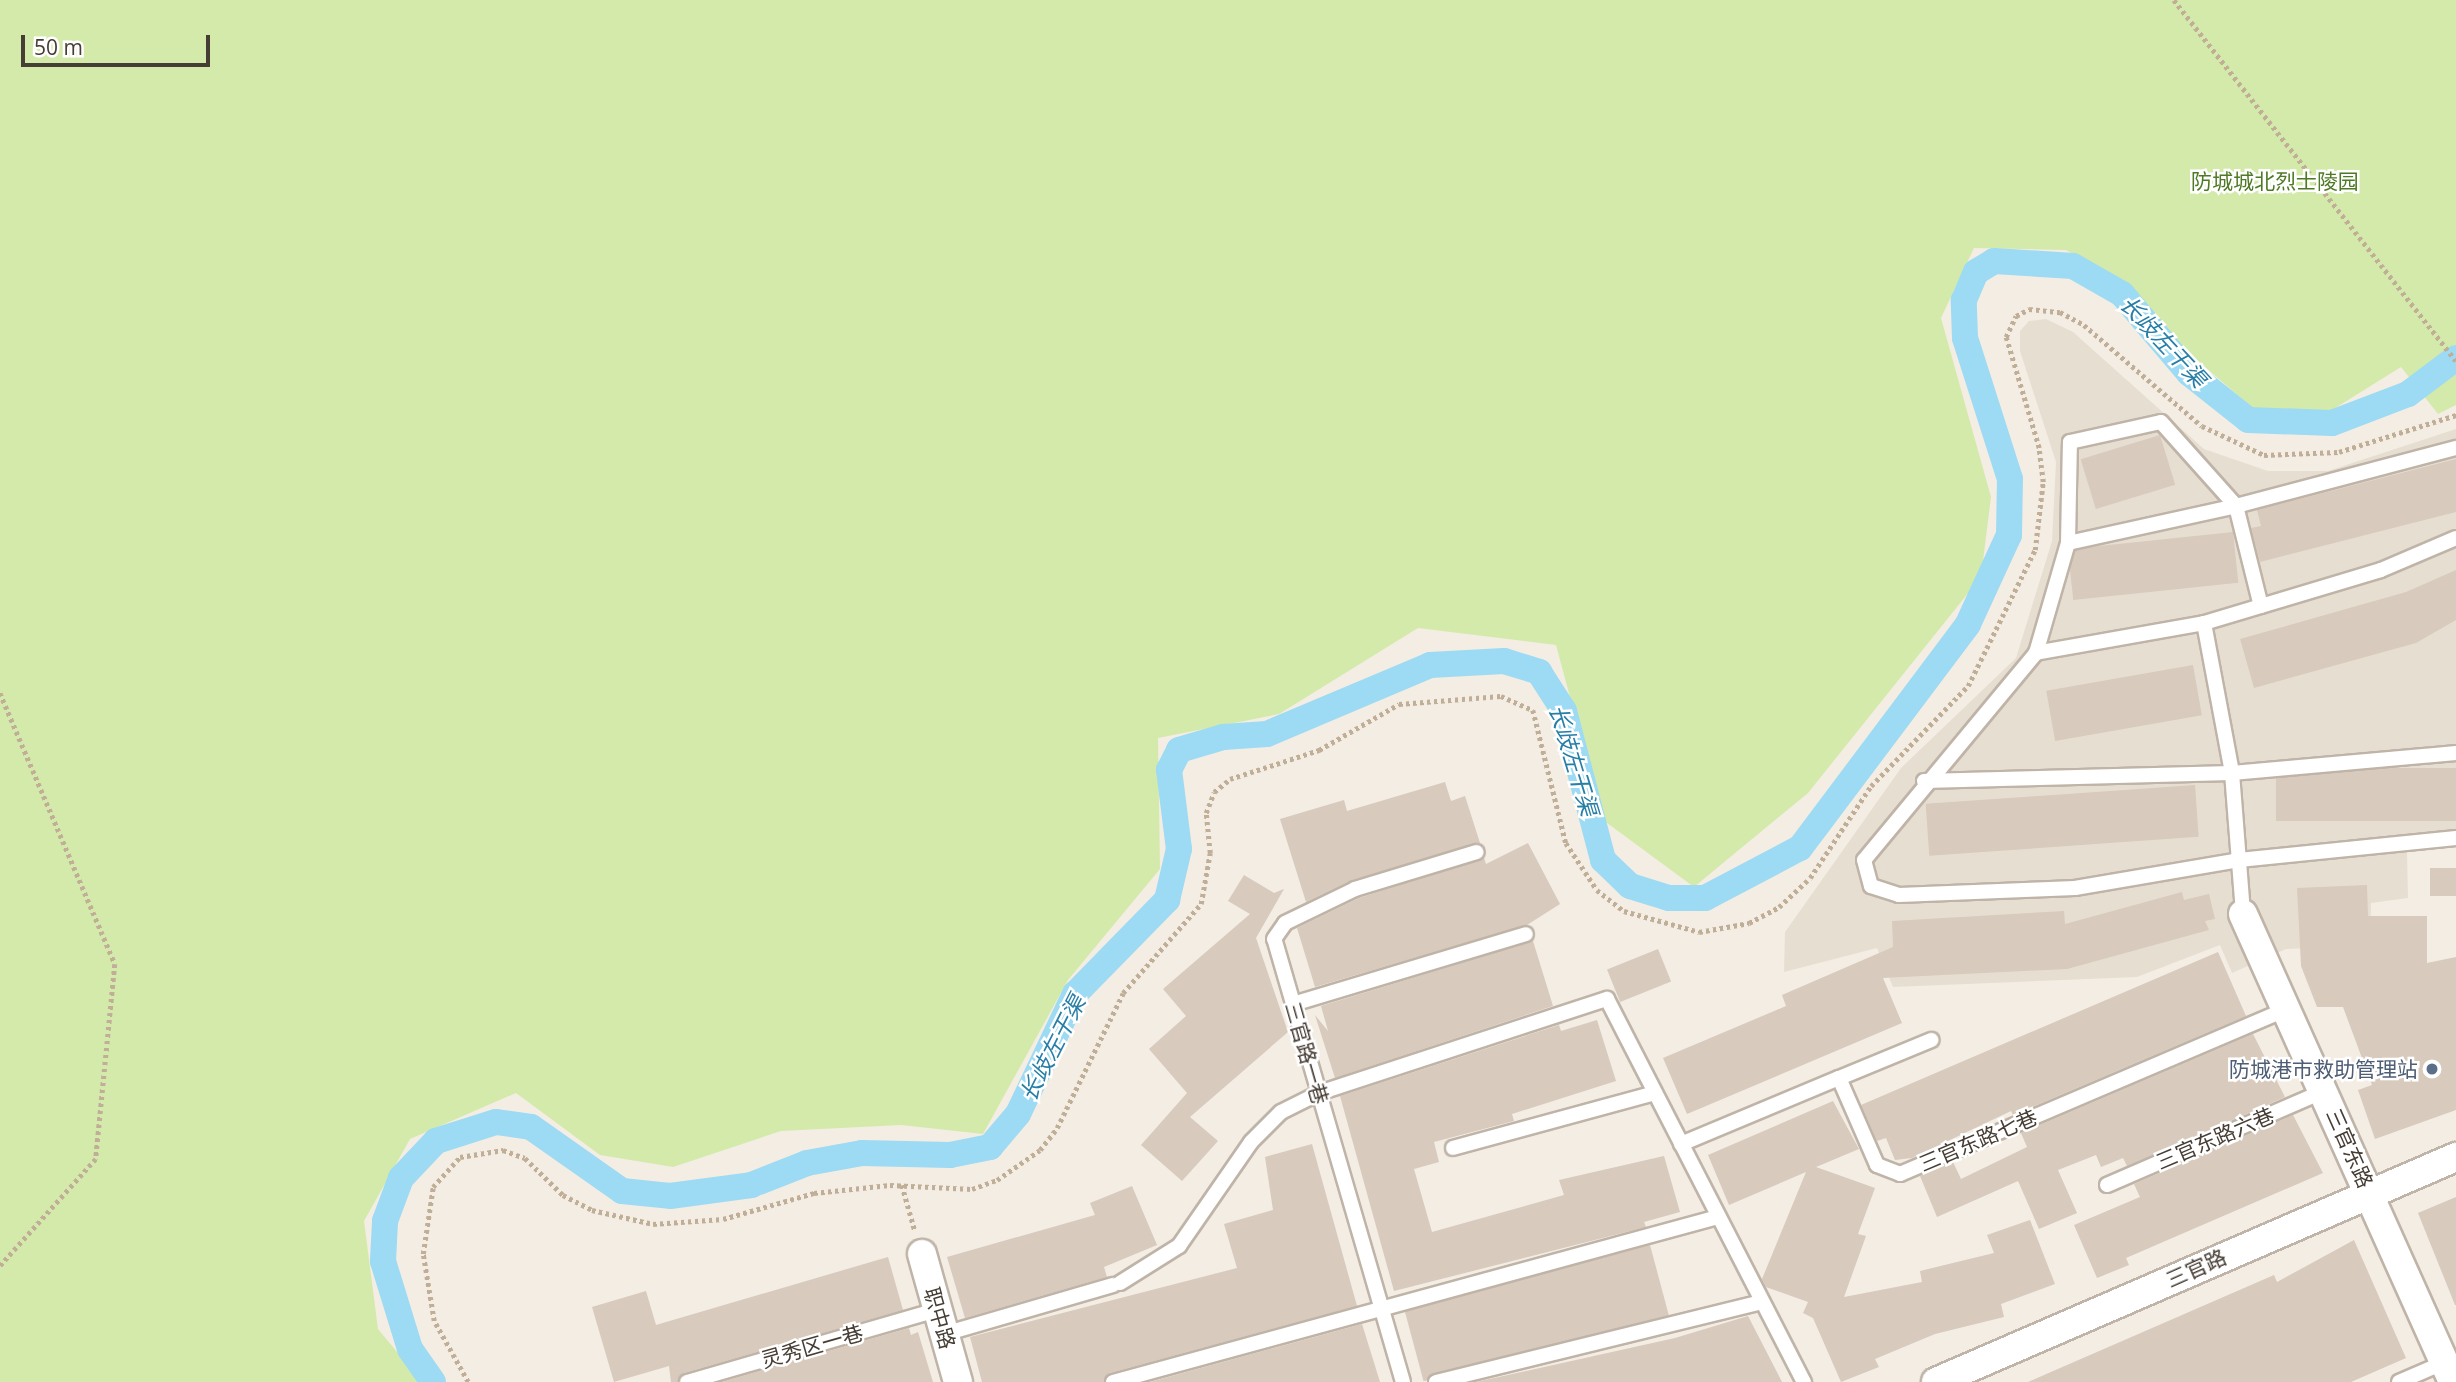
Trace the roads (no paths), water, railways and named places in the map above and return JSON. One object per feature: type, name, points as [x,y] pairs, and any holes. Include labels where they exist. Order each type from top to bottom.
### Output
[{"type":"street","name":"三官东路","points":[[2243,914],[2449,1372]]},
{"type":"street","name":"三官路","points":[[1936,1382],[2456,1157]]},
{"type":"street","name":"职中路","points":[[922,1255],[958,1382]]},
{"type":"lane","points":[[2261,606],[2236,506],[2161,422],[2070,442],[2068,543],[2036,653],[1924,781],[1864,860],[1871,886],[1899,895],[2075,888],[2239,860],[2456,838]]},
{"type":"lane","points":[[2068,543],[2236,506],[2456,448]]},
{"type":"lane","points":[[2036,653],[2204,623],[2381,570],[2456,538]]},
{"type":"lane","points":[[2204,623],[2232,773],[2243,914]]},
{"type":"lane","points":[[1924,781],[2232,773],[2456,752]]},
{"type":"lane","name":"三官路一巷","points":[[1403,1382],[1274,939],[1285,923],[1355,889],[1477,852]]},
{"type":"lane","points":[[1293,1004],[1526,934]]},
{"type":"lane","name":"灵秀区一巷","points":[[687,1382],[1117,1284],[1179,1246],[1251,1142],[1281,1112],[1319,1093],[1607,999],[1655,1093]]},
{"type":"lane","name":"三官东路七巷","points":[[1839,1078],[1877,1165],[1900,1174],[2286,1009]]},
{"type":"lane","points":[[1681,1144],[1931,1040]]},
{"type":"lane","name":"三官东路六巷","points":[[2107,1185],[2324,1091]]},
{"type":"lane","points":[[1453,1148],[1655,1093],[1804,1382]]},
{"type":"lane","points":[[1113,1382],[1718,1217]]},
{"type":"lane","points":[[1436,1382],[1762,1302]]},
{"type":"lane","points":[[2399,1382],[2449,1372]]},
{"type":"waterway","name":"长歧左干渠","points":[[433,1382],[410,1349],[383,1261],[385,1221],[401,1178],[436,1141],[496,1122],[531,1127],[622,1191],[670,1196],[751,1185],[807,1163],[862,1153],[950,1155],[990,1147],[1018,1114],[1075,994],[1167,900],[1179,849],[1169,770],[1179,750],[1223,737],[1267,734],[1430,665],[1504,661],[1539,672],[1564,711],[1603,860],[1630,886],[1669,898],[1705,898],[1800,848],[1968,624],[2009,535],[2010,479],[1965,338],[1964,300],[1976,272],[1994,261],[2073,266],[2122,294],[2189,373],[2248,420],[2332,423],[2408,394],[2456,358]]},
{"type":"place","name":"防城港市救助管理站","points":[[2432,1069]]},
{"type":"park label","name":"防城城北烈士陵园","points":[[2275,181]]}]
